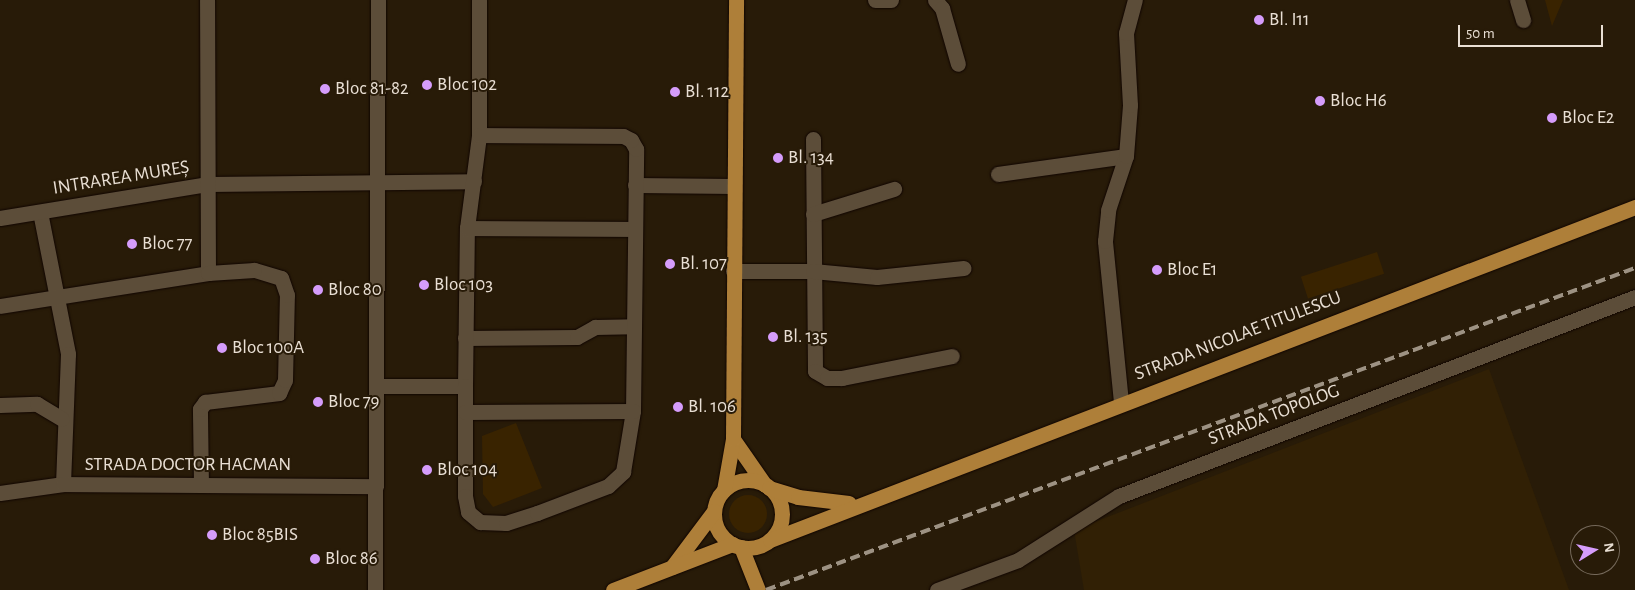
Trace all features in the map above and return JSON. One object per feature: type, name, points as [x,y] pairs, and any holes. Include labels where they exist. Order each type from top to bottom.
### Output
[{"type":"main road","points":[[672,567],[714,511],[724,490],[733,439],[736,0]]},
{"type":"main road","name":"STRADA NICOLAE TITULESCU","points":[[764,543],[856,504],[1635,207]]},
{"type":"main road","points":[[733,439],[777,497],[781,520],[764,543],[757,585]]},
{"type":"main road","points":[[724,490],[739,481],[767,486]]},
{"type":"main road","name":"STRADA NICOLAE TITULESCU","points":[[767,486],[818,501],[856,504]]},
{"type":"main road","points":[[714,511],[718,530],[737,546],[757,585]]},
{"type":"main road","points":[[613,590],[672,567],[737,546],[764,543]]},
{"type":"street","points":[[207,0],[208,273]]},
{"type":"street","points":[[375,590],[378,0]]},
{"type":"street","points":[[479,135],[623,136],[631,140],[636,150],[633,411],[623,472],[608,486],[506,523],[480,522],[468,512],[464,496],[467,228],[479,135],[480,0]]},
{"type":"street","points":[[875,0],[891,0]]},
{"type":"street","points":[[935,0],[942,8],[958,64]]},
{"type":"street","points":[[1121,402],[1105,241],[1108,210],[1126,156],[1130,105],[1126,32],[1135,0]]},
{"type":"street","points":[[1517,0],[1523,20]]},
{"type":"street","points":[[813,139],[815,371],[827,378],[842,378],[952,356]]},
{"type":"street","points":[[998,174],[1126,156]]},
{"type":"street","points":[[208,184],[474,181]]},
{"type":"street","name":"INTRAREA MUREȘ","points":[[0,218],[208,184]]},
{"type":"street","points":[[635,185],[734,186]]},
{"type":"street","points":[[813,214],[894,189]]},
{"type":"street","name":"INTRAREA MUREȘ","points":[[40,212],[68,354],[62,419],[63,484]]},
{"type":"street","points":[[467,228],[634,229]]},
{"type":"street","points":[[733,271],[813,271],[877,277],[964,268]]},
{"type":"street","points":[[0,306],[208,273],[254,270],[281,278],[287,295],[285,380],[280,393],[204,402],[200,409],[201,485]]},
{"type":"street","name":"STRADA TOPOLOG","points":[[937,590],[1018,560],[1119,496],[1635,297]]},
{"type":"street","points":[[465,338],[577,337],[595,327],[634,326]]},
{"type":"street","points":[[376,386],[465,386]]},
{"type":"street","points":[[0,404],[37,404],[62,419]]},
{"type":"street","points":[[465,412],[633,411]]},
{"type":"street","name":"STRADA DOCTOR HACMAN","points":[[0,493],[63,484],[376,486]]},
{"type":"shaded area","points":[[1545,0],[1563,0],[1552,26]]},
{"type":"shaded area","points":[[1377,252],[1384,274],[1308,299],[1301,277]]},
{"type":"shaded area","points":[[1489,369],[1569,590],[1084,590],[1074,530]]},
{"type":"shaded area","points":[[516,423],[542,488],[493,507],[483,494],[482,436]]},
{"type":"shaded area","points":[[748,495],[761,501],[767,514],[761,527],[748,533],[735,527],[729,514],[735,501]]},
{"type":"railway","points":[[766,590],[1635,268]]},
{"type":"place","name":"Bl. I11","points":[[1259,20]]},
{"type":"place","name":"Bloc 102","points":[[427,85]]},
{"type":"place","name":"Bloc 81-82","points":[[325,89]]},
{"type":"place","name":"Bl. 112","points":[[675,92]]},
{"type":"place","name":"Bloc H6","points":[[1320,101]]},
{"type":"place","name":"Bloc E2","points":[[1552,118]]},
{"type":"place","name":"Bl. 134","points":[[778,158]]},
{"type":"place","name":"Bloc 77","points":[[132,244]]},
{"type":"place","name":"Bl. 107","points":[[670,264]]},
{"type":"place","name":"Bloc E1","points":[[1157,270]]},
{"type":"place","name":"Bloc 103","points":[[424,285]]},
{"type":"place","name":"Bloc 80","points":[[318,290]]},
{"type":"place","name":"Bl. 135","points":[[773,337]]},
{"type":"place","name":"Bloc 100A","points":[[222,348]]},
{"type":"place","name":"Bloc 79","points":[[318,402]]},
{"type":"place","name":"Bl. 106","points":[[678,407]]},
{"type":"place","name":"Bloc 104","points":[[427,470]]},
{"type":"place","name":"Bloc 85BIS","points":[[212,535]]},
{"type":"place","name":"Bloc 86","points":[[315,559]]}]
